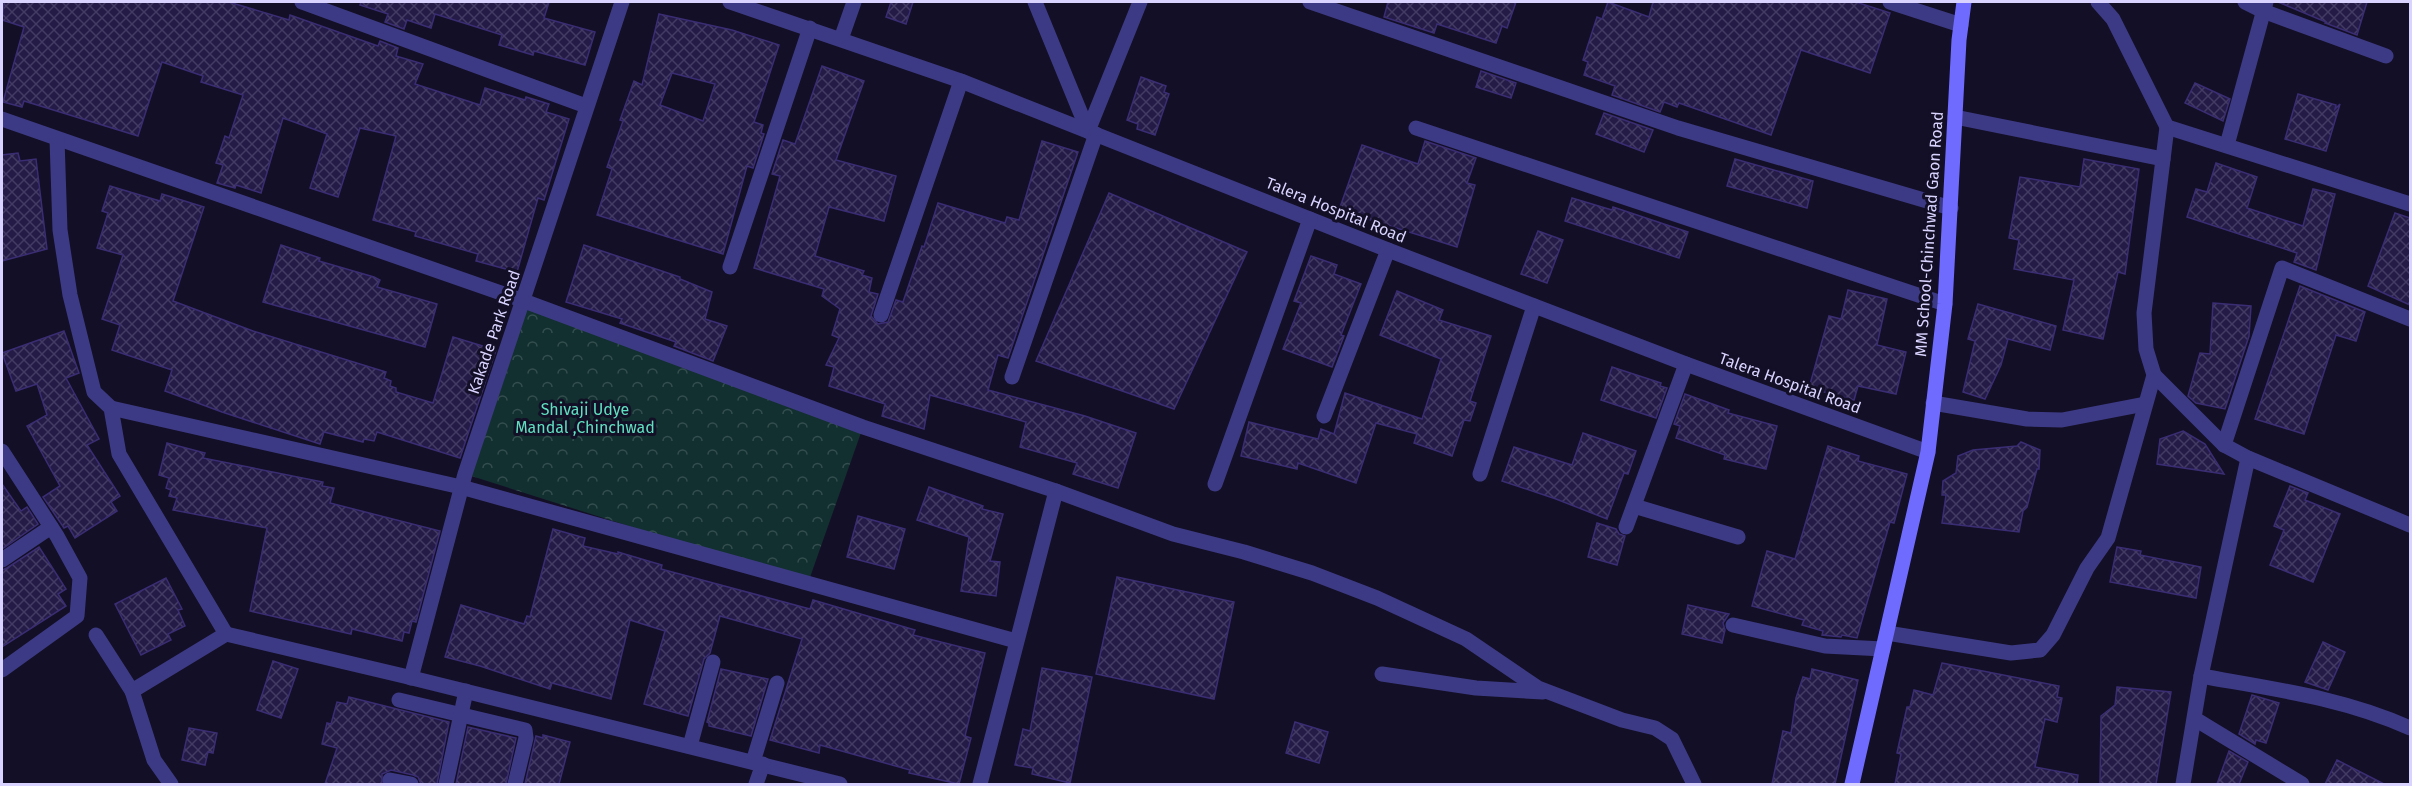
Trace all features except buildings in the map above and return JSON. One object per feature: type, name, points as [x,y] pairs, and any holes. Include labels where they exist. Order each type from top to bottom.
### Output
[{"type":"main road","name":"MM School-Chinchwad Gaon Road","points":[[1852,784],[1928,452],[1945,304],[1964,2]]},
{"type":"street","points":[[302,2],[586,106]]},
{"type":"street","name":"Kakade Park Road","points":[[411,678],[461,487],[622,2]]},
{"type":"street","name":"Talera Hospital Road","points":[[730,2],[961,81],[1388,250],[1686,364],[1928,452]]},
{"type":"street","points":[[841,39],[854,2]]},
{"type":"street","points":[[1035,2],[1092,132]]},
{"type":"street","points":[[1012,376],[1092,132],[1140,2]]},
{"type":"street","points":[[1310,2],[1678,128],[1951,208]]},
{"type":"street","points":[[1890,2],[1961,25]]},
{"type":"street","points":[[2098,2],[2113,18],[2167,127],[2144,313],[2146,350],[2154,375],[2224,445],[2248,458],[2410,525]]},
{"type":"street","points":[[2245,2],[2265,6],[2386,56]]},
{"type":"street","points":[[2227,145],[2265,6]]},
{"type":"street","points":[[730,267],[810,28]]},
{"type":"street","points":[[881,315],[961,81]]},
{"type":"street","points":[[1955,117],[2163,159]]},
{"type":"street","points":[[2,119],[524,301],[863,427],[1056,491],[1173,534],[1301,569],[1377,598],[1466,639],[1538,688],[1622,720],[1655,728],[1672,739],[1694,784]]},
{"type":"street","points":[[2167,127],[2410,204]]},
{"type":"street","points":[[1416,128],[1945,304]]},
{"type":"street","points":[[57,139],[60,230],[70,295],[94,392],[111,408],[461,487],[1016,640]]},
{"type":"street","points":[[1215,484],[1310,219]]},
{"type":"street","points":[[1324,416],[1388,250]]},
{"type":"street","points":[[2224,445],[2282,268],[2410,319]]},
{"type":"street","points":[[1480,474],[1534,306]]},
{"type":"street","points":[[1626,527],[1686,364]]},
{"type":"street","points":[[1887,633],[2011,653],[2040,650],[2053,635],[2087,568],[2108,538],[2154,375]]},
{"type":"street","points":[[1933,403],[2026,419],[2062,420],[2145,404]]},
{"type":"street","points":[[111,408],[119,454],[226,634]]},
{"type":"street","points":[[2,452],[51,527],[80,578],[76,616],[2,670]]},
{"type":"street","points":[[2183,784],[2201,676],[2248,458]]},
{"type":"street","points":[[980,784],[1056,491]]},
{"type":"street","points":[[1634,506],[1738,537]]},
{"type":"street","points":[[2,560],[51,527]]},
{"type":"street","points":[[1733,625],[1826,646],[1883,649]]},
{"type":"street","points":[[132,691],[226,634],[840,784]]},
{"type":"street","points":[[96,635],[132,691],[154,760],[171,784]]},
{"type":"street","points":[[690,746],[713,662]]},
{"type":"street","points":[[1382,674],[1476,688],[1549,692]]},
{"type":"street","points":[[2201,676],[2321,697],[2387,718],[2410,728]]},
{"type":"street","points":[[756,784],[758,763],[777,683]]},
{"type":"street","points":[[446,784],[466,691]]},
{"type":"street","points":[[399,700],[525,730],[526,738],[515,784]]},
{"type":"street","points":[[2195,718],[2302,784]]},
{"type":"street","points":[[390,780],[411,784]]},
{"type":"green space","name":"Shivaji Udye Mandal ,Chinchwad","points":[[524,301],[863,427],[808,583],[465,474]]}]
